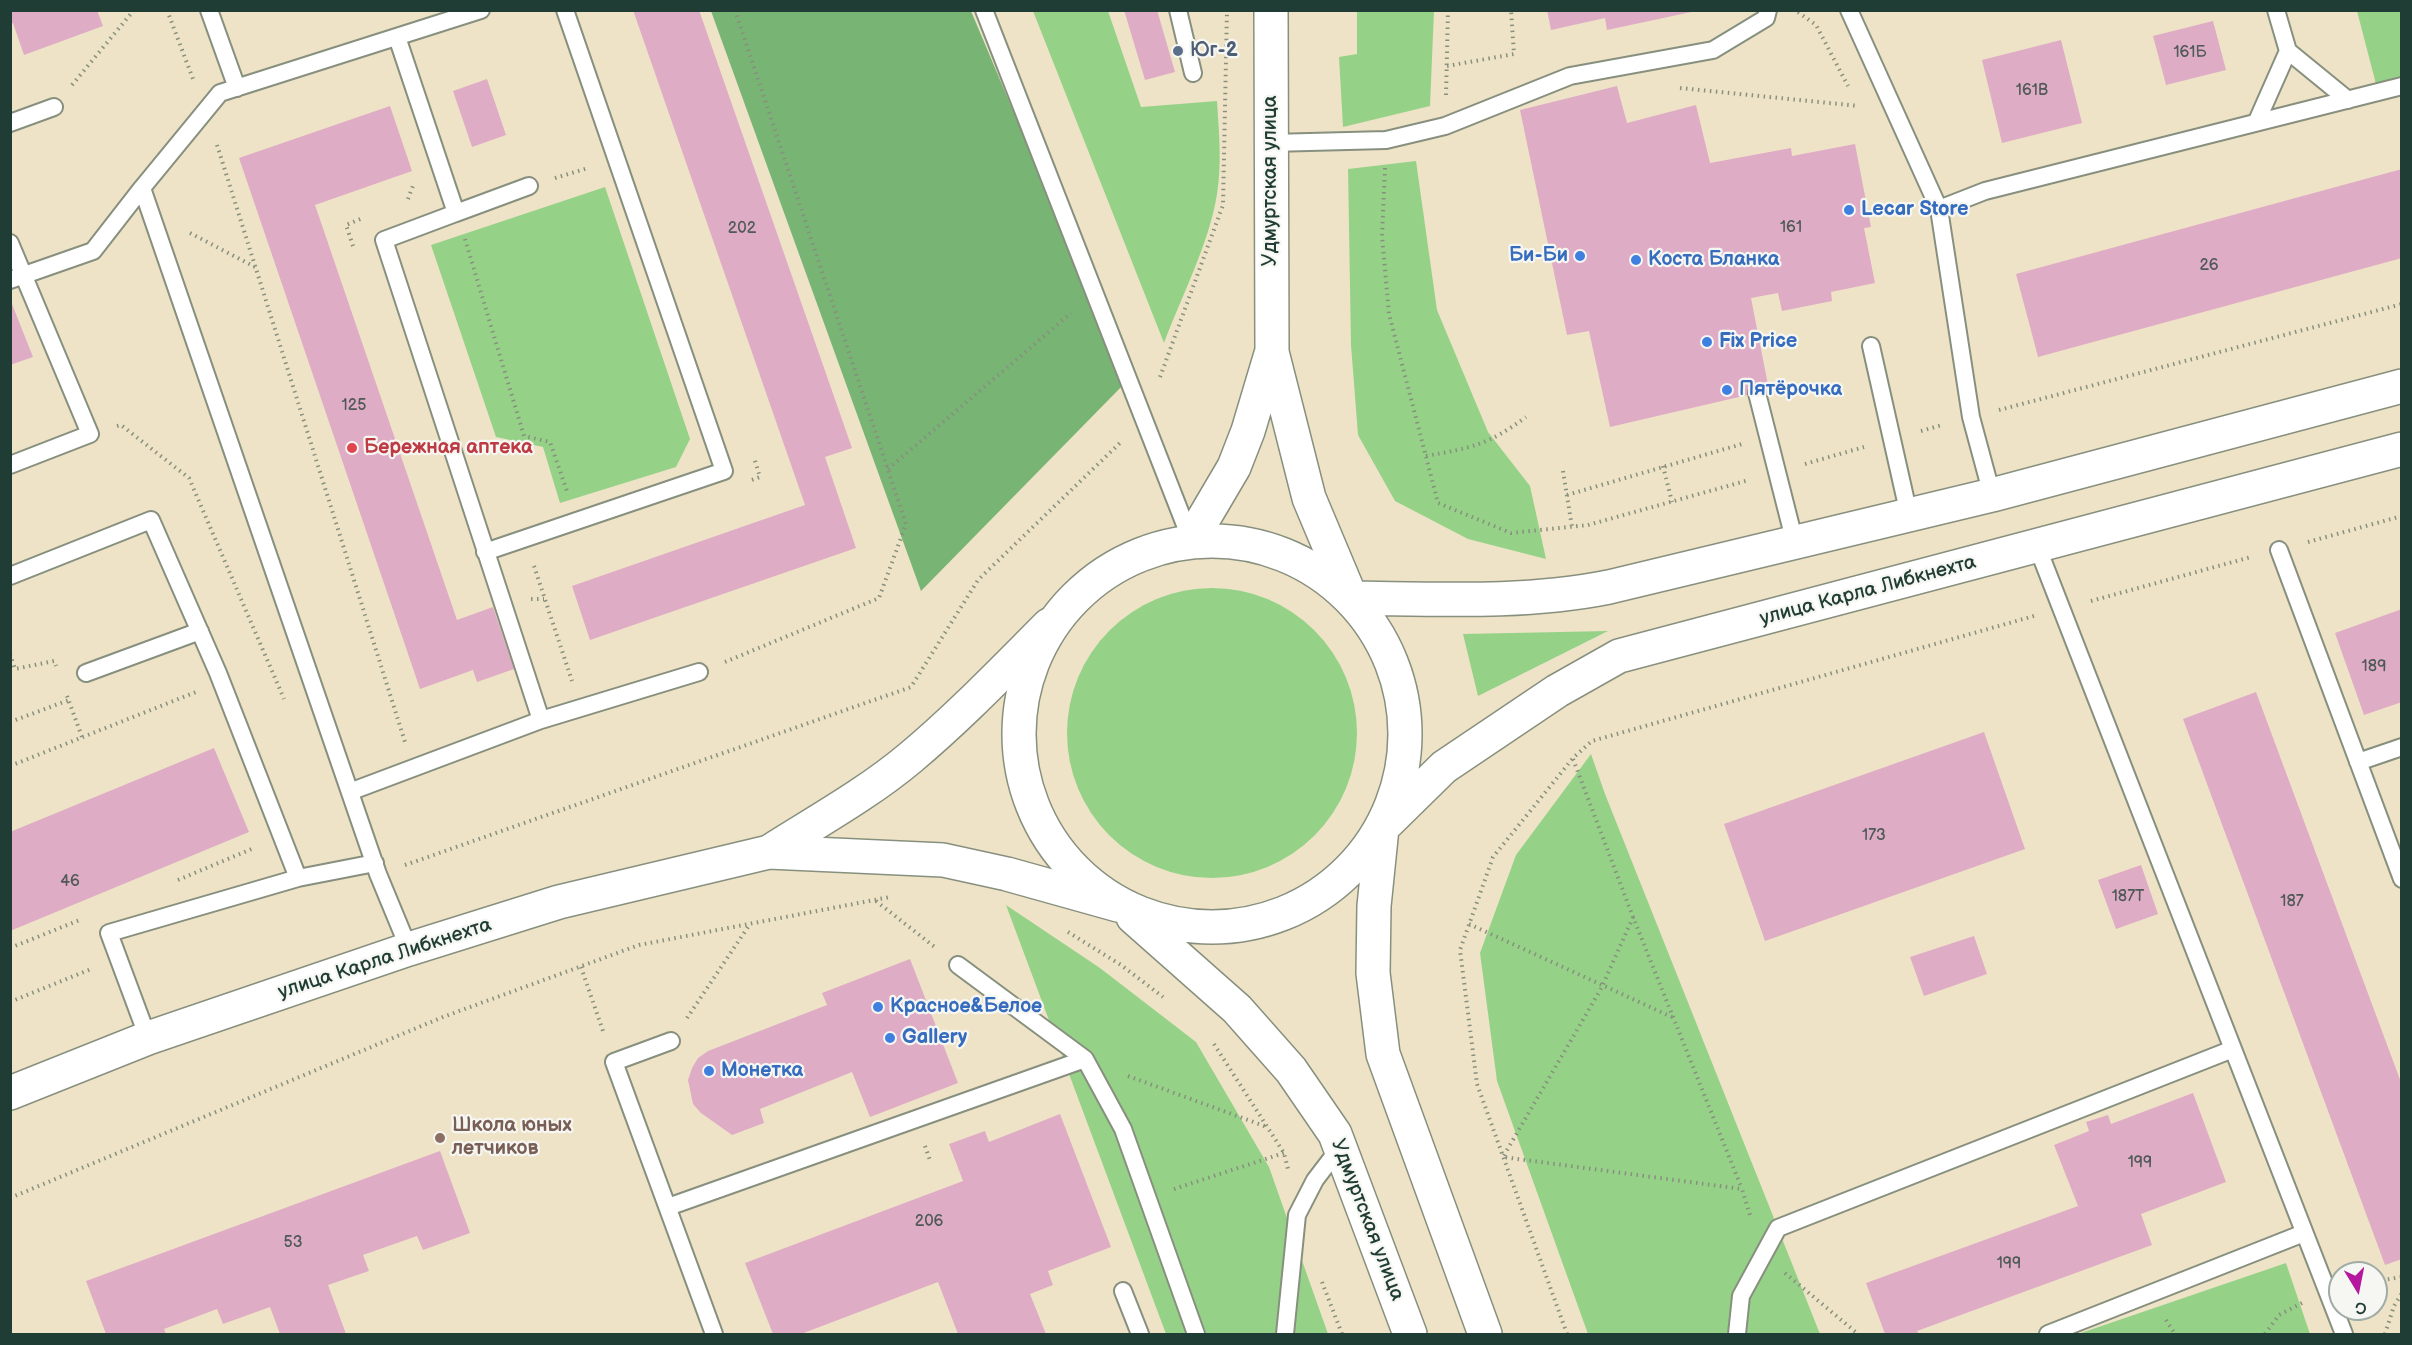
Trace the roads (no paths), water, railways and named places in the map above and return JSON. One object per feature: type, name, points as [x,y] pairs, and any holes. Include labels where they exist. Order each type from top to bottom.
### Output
[{"type":"main road","name":"Удмуртская улица","points":[[1271,10],[1272,352],[1309,498],[1351,598]]},
{"type":"main road","name":"Удмуртская улица","points":[[1191,540],[1234,467],[1248,431],[1272,352]]},
{"type":"main road","points":[[1351,598],[1484,600],[1561,597],[1992,495],[2402,386]]},
{"type":"main road","name":"улица Карла Либкнехта","points":[[10,1093],[148,1038],[409,949],[559,902],[769,852],[943,860],[1007,874],[1118,905],[1175,925],[1236,927],[1294,910],[1345,876],[1382,828],[1453,760],[1557,691],[1619,656],[2402,449]]},
{"type":"main road","name":"улица Карла Либкнехта","points":[[769,852],[864,792],[909,759],[968,705],[1088,583],[1136,554],[1191,540],[1250,542],[1305,562],[1351,598]]},
{"type":"main road","points":[[1351,598],[1387,649],[1405,708],[1403,769],[1382,828],[1374,906],[1373,973],[1383,1054],[1485,1335]]},
{"type":"main road","name":"Удмуртская улица","points":[[1049,625],[1023,684],[1017,748],[1032,811],[1067,865],[1118,905],[1238,1009],[1292,1070],[1341,1146],[1410,1335]]},
{"type":"lane","points":[[209,10],[237,88]]},
{"type":"lane","points":[[17,278],[93,251],[220,93],[481,10]]},
{"type":"lane","points":[[485,552],[724,471],[565,10]]},
{"type":"lane","points":[[984,10],[1191,540]]},
{"type":"lane","points":[[1178,10],[1192,73]]},
{"type":"lane","points":[[1271,143],[1386,140],[1445,126],[1570,76],[1713,50],[1766,18],[1768,10]]},
{"type":"lane","points":[[1849,10],[1939,209],[1971,417],[1992,495]]},
{"type":"lane","points":[[2276,10],[2288,51],[2348,100]]},
{"type":"lane","points":[[397,37],[456,213]]},
{"type":"lane","points":[[2257,121],[2288,51]]},
{"type":"lane","points":[[1939,209],[1984,191],[2402,86]]},
{"type":"lane","points":[[10,123],[54,107]]},
{"type":"lane","points":[[528,186],[384,240],[541,720]]},
{"type":"lane","points":[[142,188],[375,863],[409,949]]},
{"type":"lane","points":[[10,243],[17,278],[90,434],[10,465]]},
{"type":"lane","points":[[1871,346],[1909,515]]},
{"type":"lane","points":[[1757,393],[1795,543]]},
{"type":"lane","points":[[10,576],[151,520],[200,631],[298,878]]},
{"type":"lane","points":[[2037,546],[2344,1335]]},
{"type":"lane","points":[[2279,550],[2402,879]]},
{"type":"lane","points":[[86,673],[200,631]]},
{"type":"lane","points":[[351,791],[541,720],[699,672]]},
{"type":"lane","points":[[2358,762],[2402,747]]},
{"type":"lane","points":[[148,1038],[109,933],[298,878],[375,863]]},
{"type":"lane","points":[[958,965],[1085,1059],[1123,1129],[1196,1335]]},
{"type":"lane","points":[[671,1041],[614,1062],[714,1335]]},
{"type":"lane","points":[[1737,1335],[1741,1296],[1778,1228],[2233,1049]]},
{"type":"lane","points":[[668,1207],[1085,1059]]},
{"type":"lane","points":[[1285,1335],[1297,1215],[1316,1180],[1341,1146]]},
{"type":"lane","points":[[2048,1335],[2304,1233]]},
{"type":"lane","points":[[1123,1291],[1140,1335]]},
{"type":"place","name":"Юг-2","points":[[1178,51]]},
{"type":"place","name":"Lecar Store","points":[[1849,210]]},
{"type":"place","name":"Би-Би","points":[[1580,256]]},
{"type":"place","name":"Коста Бланка","points":[[1636,260]]},
{"type":"place","name":"Fix Price","points":[[1707,342]]},
{"type":"place","name":"Пятёрочка","points":[[1727,390]]},
{"type":"place","name":"Бережная аптека","points":[[352,448]]},
{"type":"place","name":"Красное&Белое","points":[[878,1007]]},
{"type":"place","name":"Gallery","points":[[890,1038]]},
{"type":"place","name":"Монетка","points":[[709,1071]]},
{"type":"place","name":"Школа юных летчиков","points":[[440,1138]]}]
